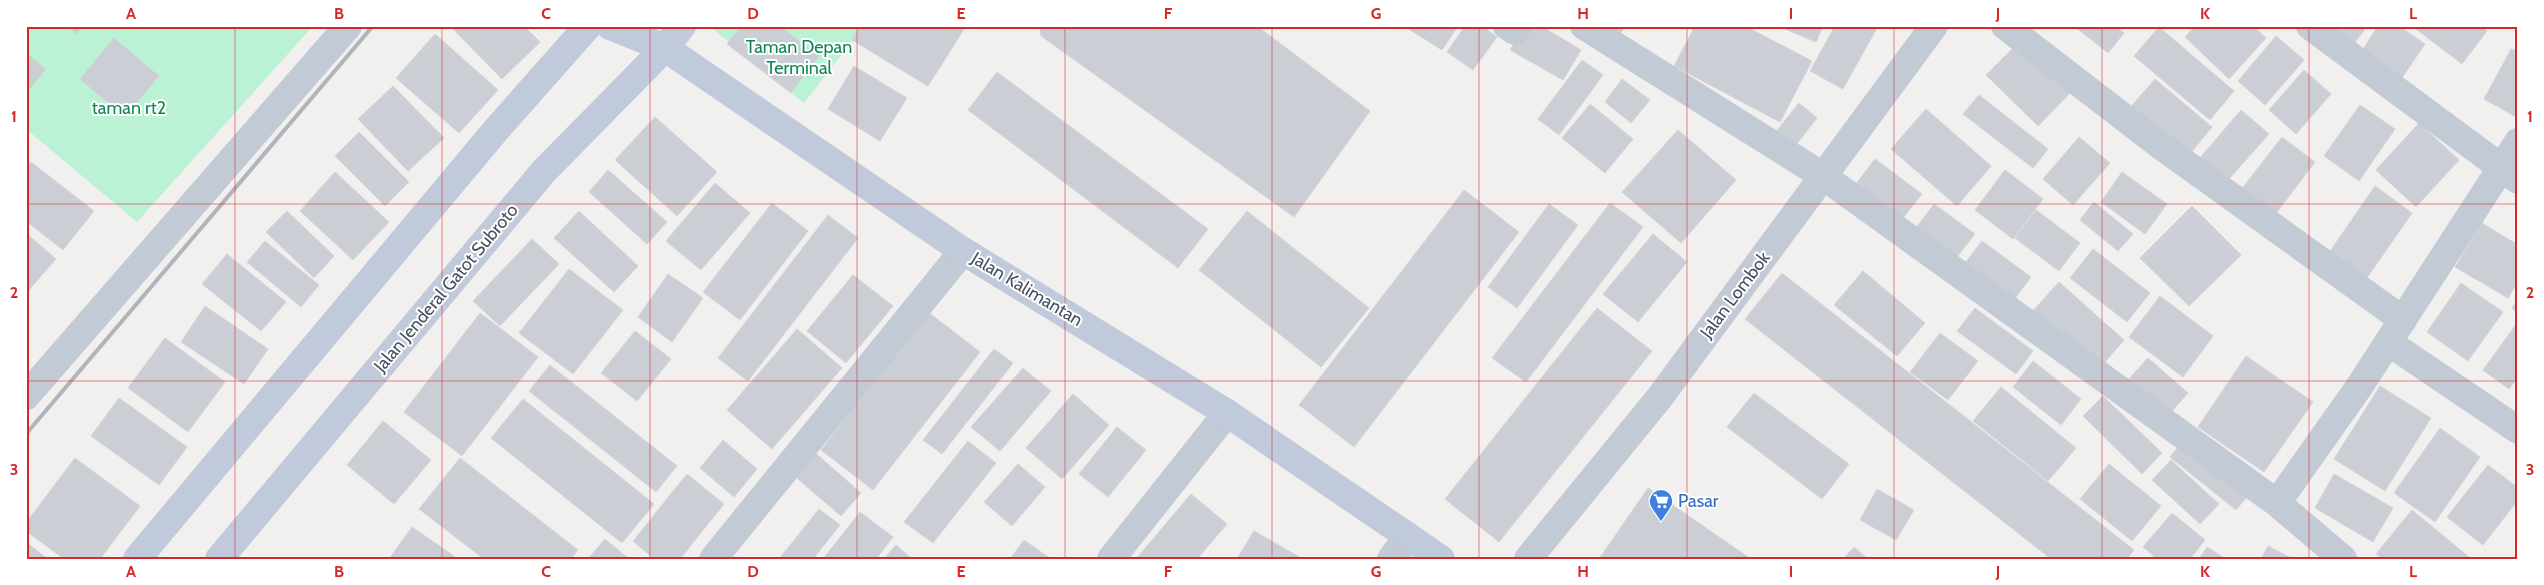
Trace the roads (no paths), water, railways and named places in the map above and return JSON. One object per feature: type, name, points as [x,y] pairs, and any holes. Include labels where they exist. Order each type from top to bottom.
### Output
[{"type":"main road","points":[[137,559],[496,130],[588,26]]},
{"type":"main road","name":"Jalan Kalimantan","points":[[610,26],[664,48],[963,251],[1227,413],[1440,559]]},
{"type":"main road","name":"Jalan Jenderal Gatot Subroto","points":[[219,559],[544,171],[664,48],[682,26]]},
{"type":"street","points":[[26,396],[348,26]]},
{"type":"street","points":[[1507,26],[1515,31],[1518,26]]},
{"type":"street","points":[[1584,26],[1823,176],[2277,503],[2343,559]]},
{"type":"street","name":"Jalan Lombok","points":[[1528,559],[1660,396],[1934,26]]},
{"type":"street","points":[[2005,26],[2161,146],[2403,320]]},
{"type":"street","points":[[2310,26],[2509,173]]},
{"type":"street","points":[[2277,503],[2403,320],[2509,173],[2518,142]]},
{"type":"street","points":[[713,559],[963,251]]},
{"type":"street","points":[[2388,342],[2518,430]]},
{"type":"street","points":[[1111,559],[1227,413]]},
{"type":"street","points":[[1391,559],[1408,536]]},
{"type":"railway","points":[[26,434],[373,26]]},
{"type":"place","name":"Pasar","points":[[1661,522]]},
{"type":"park label","name":"Taman Depan Terminal","points":[[799,57]]},
{"type":"park label","name":"taman rt2","points":[[129,108]]}]
